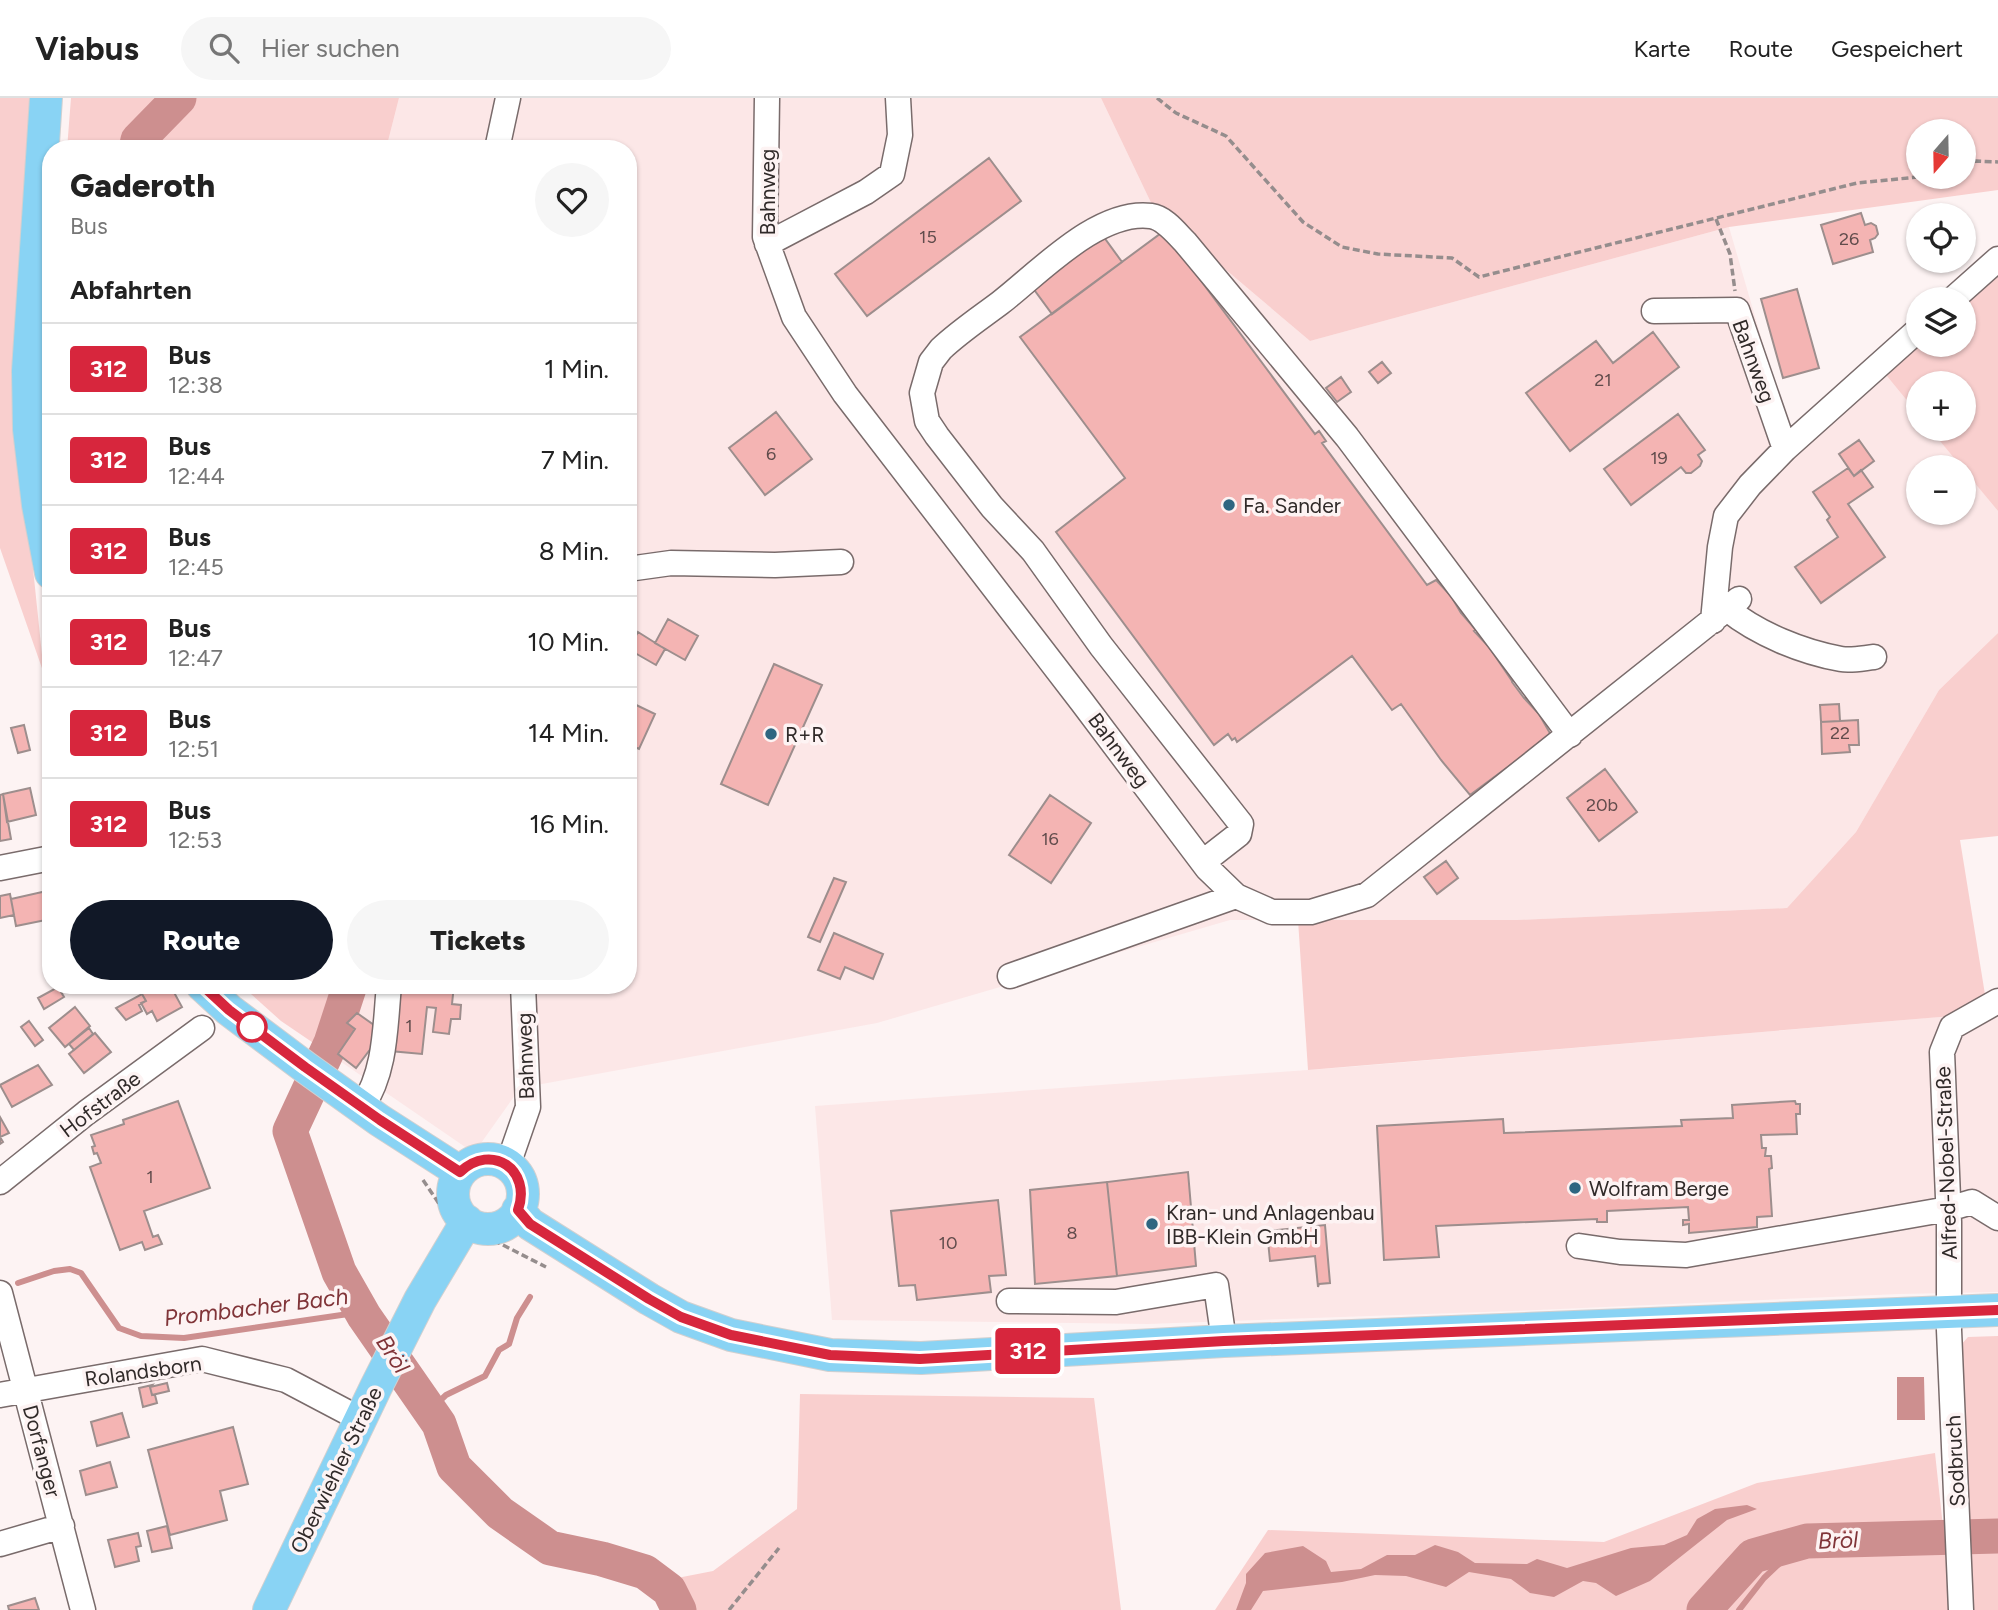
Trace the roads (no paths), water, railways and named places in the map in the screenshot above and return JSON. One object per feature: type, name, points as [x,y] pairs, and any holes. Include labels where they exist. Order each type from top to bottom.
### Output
[{"type":"main road","points":[[43,140],[46,98]]},
{"type":"main road","points":[[42,162],[29,371],[29,429],[42,526]]},
{"type":"main road","points":[[212,994],[305,1067],[460,1172]]},
{"type":"main road","points":[[496,1160],[505,1163],[519,1179],[522,1189],[518,1210],[505,1224],[495,1228],[475,1226],[459,1213],[453,1192],[460,1172],[476,1161],[496,1160]]},
{"type":"main road","points":[[518,1210],[530,1224],[681,1317],[731,1335],[830,1355],[920,1359],[1224,1341],[1998,1310]]},
{"type":"main road","name":"Oberwiehler Straße","points":[[269,1610],[420,1300],[467,1221]]},
{"type":"street","points":[[499,140],[508,98]]},
{"type":"street","name":"Bahnweg","points":[[767,98],[765,237],[794,317],[845,394],[1203,862],[1236,896],[1272,912],[1311,912],[1367,895],[1726,610]]},
{"type":"street","points":[[767,244],[866,192],[892,174],[900,135],[898,98]]},
{"type":"street","points":[[1203,862],[1239,834],[1241,824],[1101,646],[1033,551],[992,507],[937,436],[924,407],[922,393],[926,376],[930,362],[940,349],[1006,299],[1031,276],[1102,225],[1152,216],[1176,233],[1347,437],[1570,735]]},
{"type":"street","points":[[1966,287],[1998,259]]},
{"type":"street","name":"Bahnweg","points":[[1654,312],[1737,310],[1785,449]]},
{"type":"street","points":[[1874,657],[1844,660],[1801,647],[1746,624],[1726,610],[1720,547],[1726,516],[1750,485],[1785,449],[1906,341]]},
{"type":"street","points":[[637,568],[671,563],[775,565],[841,562]]},
{"type":"street","points":[[0,868],[42,860]]},
{"type":"street","points":[[1010,976],[1236,896]]},
{"type":"street","points":[[354,1100],[372,1093],[381,1065],[388,994]]},
{"type":"street","name":"Bahnweg","points":[[505,1163],[528,1107],[523,994]]},
{"type":"street","name":"Alfred-Nobel-Straße","points":[[1950,1312],[1942,1052],[1952,1027],[1998,1001]]},
{"type":"street","name":"Hofstraße","points":[[0,1182],[86,1113],[202,1028]]},
{"type":"street","points":[[1579,1246],[1620,1252],[1686,1255],[1948,1209],[1972,1202],[1998,1218]]},
{"type":"street","points":[[1009,1301],[1116,1302],[1216,1285],[1224,1341]]},
{"type":"street","name":"Dorfanger","points":[[0,1293],[83,1610]]},
{"type":"street","name":"Sodbruch","points":[[1950,1312],[1960,1600]]},
{"type":"street","name":"Rolandsborn","points":[[0,1395],[202,1359],[286,1380],[360,1419]]},
{"type":"street","points":[[0,1544],[62,1526]]},
{"type":"waterway","name":"Bröl","points":[[138,140],[179,98]]},
{"type":"waterway","name":"Bröl","points":[[347,994],[331,1043],[290,1131],[339,1272],[364,1316],[439,1424],[454,1467],[500,1513],[550,1548],[645,1572],[669,1590],[679,1610]]},
{"type":"waterway","name":"Prombacher Bach","points":[[18,1283],[54,1271],[70,1269],[81,1273],[119,1328],[141,1336],[184,1338],[362,1312]]},
{"type":"waterway","points":[[429,1411],[446,1395],[485,1376],[499,1350],[509,1344],[517,1318],[530,1297]]},
{"type":"waterway","name":"Bröl","points":[[1704,1610],[1753,1556],[1807,1541],[1998,1536]]},
{"type":"waterway","points":[[1739,1610],[1764,1578],[1801,1543]]},
{"type":"place","name":"Fa. Sander","points":[[1229,505]]},
{"type":"place","name":"R+R","points":[[771,734]]},
{"type":"place","name":"Wolfram Berge","points":[[1575,1188]]},
{"type":"place","name":"Kran- und Anlagenbau IBB-Klein GmbH","points":[[1152,1224]]}]
